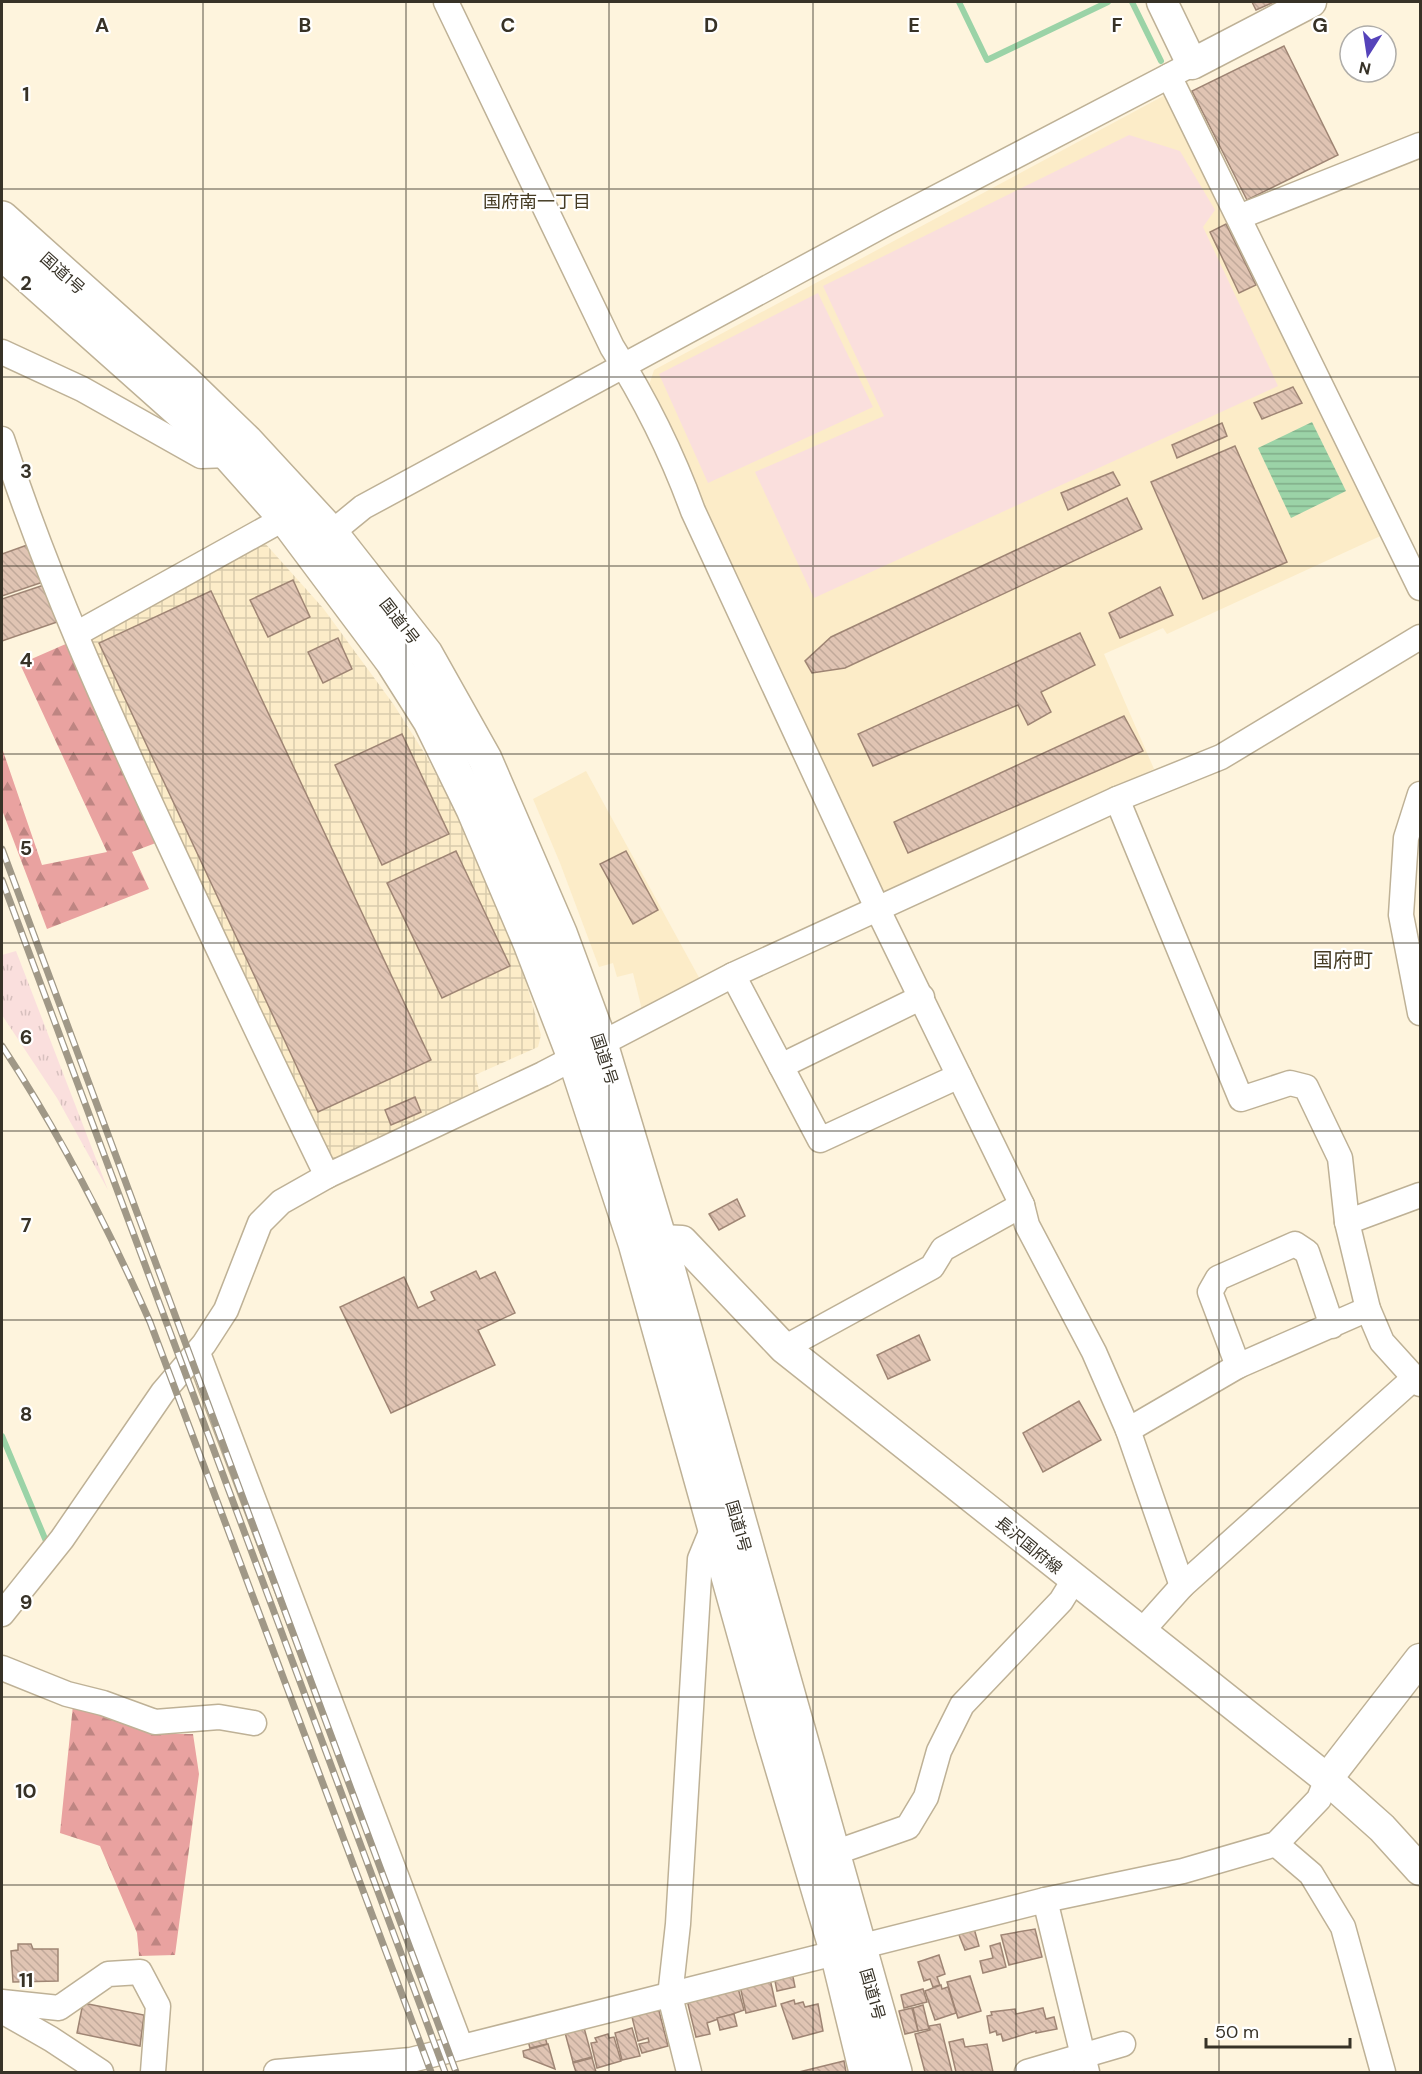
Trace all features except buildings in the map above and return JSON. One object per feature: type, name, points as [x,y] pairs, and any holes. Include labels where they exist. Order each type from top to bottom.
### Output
[{"type":"highway","name":"国道1号","points":[[2,218],[185,382],[246,441],[321,542],[430,721],[473,809],[530,943],[587,1050],[834,1853],[866,2073]]},
{"type":"highway","name":"国道1号","points":[[2,253],[229,455],[285,518],[321,542]]},
{"type":"highway","name":"国道1号","points":[[647,1241],[714,1525],[772,1734],[895,2073]]},
{"type":"main road","points":[[1162,2],[1181,70],[1311,2]]},
{"type":"main road","name":"長沢国府線","points":[[647,1241],[682,1242],[784,1348],[1327,1779],[1382,1828],[1420,1870]]},
{"type":"main road","points":[[1327,1779],[1420,1659]]},
{"type":"street","points":[[446,2],[607,336],[639,387],[679,472],[693,511],[878,910],[1022,1205],[1027,1225],[1094,1352],[1128,1430],[1182,1586]]},
{"type":"street","points":[[321,542],[363,507],[887,223],[1181,70],[1239,217],[1420,588]]},
{"type":"street","points":[[1239,217],[1420,145]]},
{"type":"street","points":[[2,352],[82,390],[201,456],[229,455]]},
{"type":"street","points":[[2,440],[34,533],[127,754],[327,1176]]},
{"type":"street","points":[[76,634],[285,518]]},
{"type":"street","points":[[2,1614],[62,1539],[163,1392],[198,1353],[226,1310],[260,1223],[281,1202],[327,1176],[587,1050],[734,975],[1117,799],[1221,757],[1420,637]]},
{"type":"street","points":[[1420,794],[1406,838],[1401,915],[1420,1013]]},
{"type":"street","points":[[1117,799],[1241,1099],[1290,1083],[1306,1087],[1340,1158],[1347,1222],[1368,1309],[1382,1342],[1417,1381],[1182,1586],[1141,1632]]},
{"type":"street","points":[[734,975],[820,1140],[958,1076]]},
{"type":"street","points":[[781,1066],[922,997]]},
{"type":"street","points":[[1347,1222],[1420,1195]]},
{"type":"street","points":[[784,1348],[932,1267],[943,1249],[1022,1205]]},
{"type":"street","points":[[1238,1366],[1210,1292],[1218,1278],[1296,1244],[1307,1252],[1332,1326]]},
{"type":"street","points":[[1128,1430],[1238,1366],[1368,1309]]},
{"type":"street","points":[[198,1353],[461,2047]]},
{"type":"street","points":[[689,2073],[670,1996],[678,1924],[700,1559],[714,1525]]},
{"type":"street","points":[[834,1853],[908,1827],[926,1797],[939,1751],[962,1705],[1062,1601],[1074,1580]]},
{"type":"street","points":[[2,1668],[67,1694],[103,1703],[155,1722],[219,1717],[254,1723]]},
{"type":"street","points":[[276,2073],[413,2066],[461,2047],[1045,1900],[1183,1871],[1276,1844],[1319,1799],[1327,1779]]},
{"type":"street","points":[[1276,1844],[1311,1874],[1343,1927],[1383,2073]]},
{"type":"street","points":[[1045,1900],[1085,2064]]},
{"type":"street","points":[[2,2002],[59,2008],[108,1974],[140,1972],[158,2006],[153,2073]]},
{"type":"street","points":[[2,2011],[51,2039],[101,2073]]},
{"type":"street","points":[[1027,2073],[1085,2064],[1123,2044]]},
{"type":"shaded area","points":[[1167,94],[1387,533],[1167,634],[1163,628],[1104,654],[1154,769],[881,897],[649,385],[654,370]]},
{"type":"shaded area","points":[[1312,422],[1346,491],[1291,518],[1258,448]]},
{"type":"shaded area","points":[[263,541],[323,608],[394,705],[425,754],[460,819],[498,910],[523,971],[541,1035],[538,1047],[475,1075],[480,1093],[329,1164],[83,640]]},
{"type":"shaded area","points":[[586,771],[702,983],[643,1014],[633,973],[617,977],[613,963],[599,967],[533,799]]},
{"type":"green space","points":[[1129,135],[1180,151],[1215,210],[1203,227],[1278,386],[814,598],[755,472],[884,416],[823,286]]},
{"type":"green space","points":[[818,293],[873,407],[708,483],[659,374]]},
{"type":"green space","points":[[68,643],[161,841],[132,852],[149,889],[47,929],[2,810],[2,748],[42,865],[107,852],[20,664]]},
{"type":"green space","points":[[16,951],[108,1190],[57,1098],[2,1015],[2,955]]},
{"type":"green space","points":[[73,1705],[156,1734],[193,1734],[199,1774],[175,1955],[139,1956],[137,1933],[100,1846],[60,1833]]},
{"type":"waterway","points":[[959,2],[987,60],[1108,2]]},
{"type":"waterway","points":[[1132,2],[1161,61]]},
{"type":"waterway","points":[[2,1436],[46,1541]]},
{"type":"railway","points":[[2,849],[456,2072]]},
{"type":"railway","points":[[2,880],[445,2072]]},
{"type":"railway","points":[[2,1046],[44,1113],[82,1181],[150,1322],[431,2072]]},
{"type":"district","name":"国府南一丁目","points":[[537,202]]},
{"type":"district","name":"国府町","points":[[1343,960]]}]
